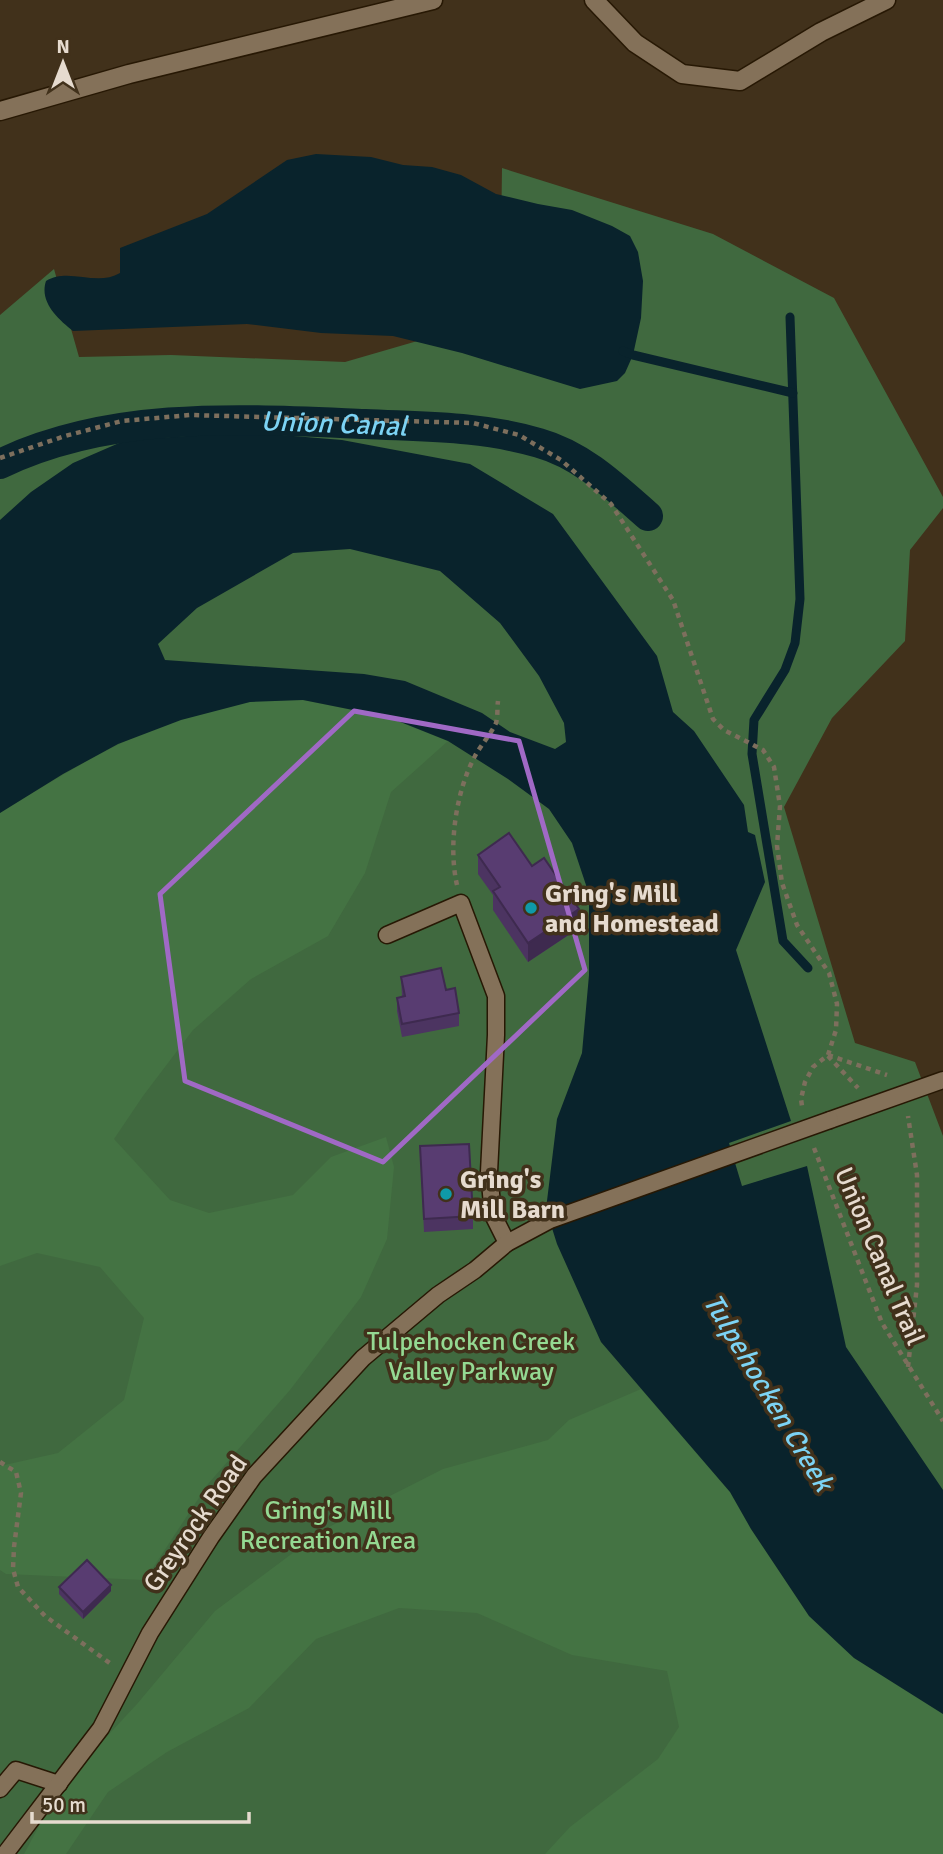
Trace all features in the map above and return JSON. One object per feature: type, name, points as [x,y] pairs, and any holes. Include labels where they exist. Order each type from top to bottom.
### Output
[{"type":"street","points":[[0,111],[129,74],[433,0]]},
{"type":"street","points":[[594,0],[635,43],[682,74],[740,81],[821,32],[886,0]]},
{"type":"lane","points":[[387,935],[461,903],[496,996],[489,1172],[493,1215],[507,1243]]},
{"type":"lane","name":"Greyrock Road","points":[[5,1854],[101,1728],[149,1633],[254,1476],[363,1358],[438,1295],[475,1270],[507,1243],[550,1220],[943,1080]]},
{"type":"lane","points":[[0,1789],[16,1770],[59,1784]]},
{"type":"path","points":[[0,458],[65,436],[122,421],[190,415],[473,423],[519,435],[561,460],[611,504],[673,600],[713,719],[724,730],[764,750],[774,767],[780,806],[777,846],[782,883],[797,925],[829,973],[837,1004],[836,1030],[828,1055],[813,1067],[806,1082],[801,1099],[803,1117]]},
{"type":"path","points":[[461,903],[453,869],[453,841],[459,800],[474,757],[496,723],[498,701]]},
{"type":"path","points":[[828,1055],[890,1077],[902,1094],[912,1128],[917,1175],[917,1285],[908,1367]]},
{"type":"path","points":[[828,1055],[861,1093],[854,1096]]},
{"type":"path","name":"Union Canal Trail","points":[[810,1137],[882,1323],[943,1421]]},
{"type":"path","points":[[0,1462],[16,1472],[21,1493],[13,1569],[18,1587],[45,1616],[126,1676]]},
{"type":"highlighted area","points":[[354,711],[519,741],[585,970],[383,1162],[185,1081],[160,894]]},
{"type":"green space","name":"Tulpehocken Creek Valley Parkway","points":[[502,168],[713,234],[834,298],[943,497],[943,508],[910,550],[905,641],[832,718],[784,807],[855,1043],[915,1062],[943,1136],[943,1854],[0,1854],[0,315],[54,269],[79,357],[171,355],[345,362],[500,317]]},
{"type":"green space","points":[[303,700],[388,717],[448,741],[391,792],[365,873],[328,936],[251,979],[193,1030],[114,1139],[170,1200],[209,1213],[293,1195],[331,1157],[386,1137],[394,1167],[387,1239],[361,1297],[290,1390],[208,1484],[145,1580],[6,1574],[0,1570],[0,1466],[58,1453],[124,1400],[144,1318],[100,1267],[37,1253],[0,1266],[0,813],[88,760],[182,718],[249,702]]},
{"type":"green space","points":[[641,1389],[730,1492],[751,1529],[809,1616],[854,1658],[943,1714],[943,1854],[545,1854],[570,1827],[658,1759],[679,1727],[667,1671],[572,1655],[477,1613],[399,1608],[316,1639],[249,1708],[167,1752],[108,1792],[66,1854],[24,1854],[60,1787],[137,1704],[215,1611],[325,1529],[443,1469],[548,1440],[569,1420]]},
{"type":"water","points":[[316,154],[371,157],[403,165],[432,167],[461,175],[496,194],[572,210],[630,236],[638,252],[643,281],[641,318],[633,355],[625,373],[617,381],[580,389],[462,353],[393,336],[321,333],[247,324],[73,331],[51,309],[45,296],[46,281],[64,276],[102,278],[120,273],[120,248],[207,214],[287,160]]},
{"type":"water","name":"Tulpehocken Creek","points":[[246,432],[342,440],[470,464],[553,514],[657,656],[673,712],[694,731],[744,805],[748,832],[755,835],[765,882],[736,950],[791,1121],[729,1143],[742,1186],[807,1166],[846,1347],[943,1490],[943,1714],[854,1658],[809,1616],[751,1529],[730,1492],[601,1342],[557,1244],[546,1209],[557,1119],[582,1053],[589,975],[589,894],[572,843],[549,809],[448,741],[388,717],[303,700],[250,702],[181,720],[118,744],[0,813],[0,520],[31,492],[73,463],[126,440]],"holes":[[[350,549],[440,571],[500,623],[539,676],[564,723],[566,742],[555,749],[510,732],[482,713],[405,681],[364,674],[165,660],[158,644],[197,608],[293,553]]]},
{"type":"building","name":"Gring's Mill and Homestead","points":[[509,833],[532,866],[544,858],[579,909],[528,943],[493,891],[500,887],[478,855]]},
{"type":"building","points":[[441,968],[446,990],[455,988],[459,1013],[402,1024],[397,998],[405,996],[401,977]]},
{"type":"building","name":"Gring's Mill Barn","points":[[469,1144],[473,1216],[424,1219],[420,1146]]},
{"type":"building","points":[[87,1560],[111,1585],[83,1612],[59,1587]]},
{"type":"waterway","points":[[790,317],[800,599],[795,643],[785,670],[754,720],[752,754],[783,941],[808,968]]},
{"type":"waterway","points":[[623,351],[793,393]]},
{"type":"waterway","name":"Union Canal","points":[[0,464],[87,434],[179,422],[273,421],[453,428],[518,437],[555,448],[597,473],[648,516]]},
{"type":"place","name":"Gring's Mill and Homestead","points":[[531,908]]},
{"type":"place","name":"Gring's Mill Barn","points":[[446,1194]]},
{"type":"park label","name":"Gring's Mill Recreation Area","points":[[328,1525]]}]
